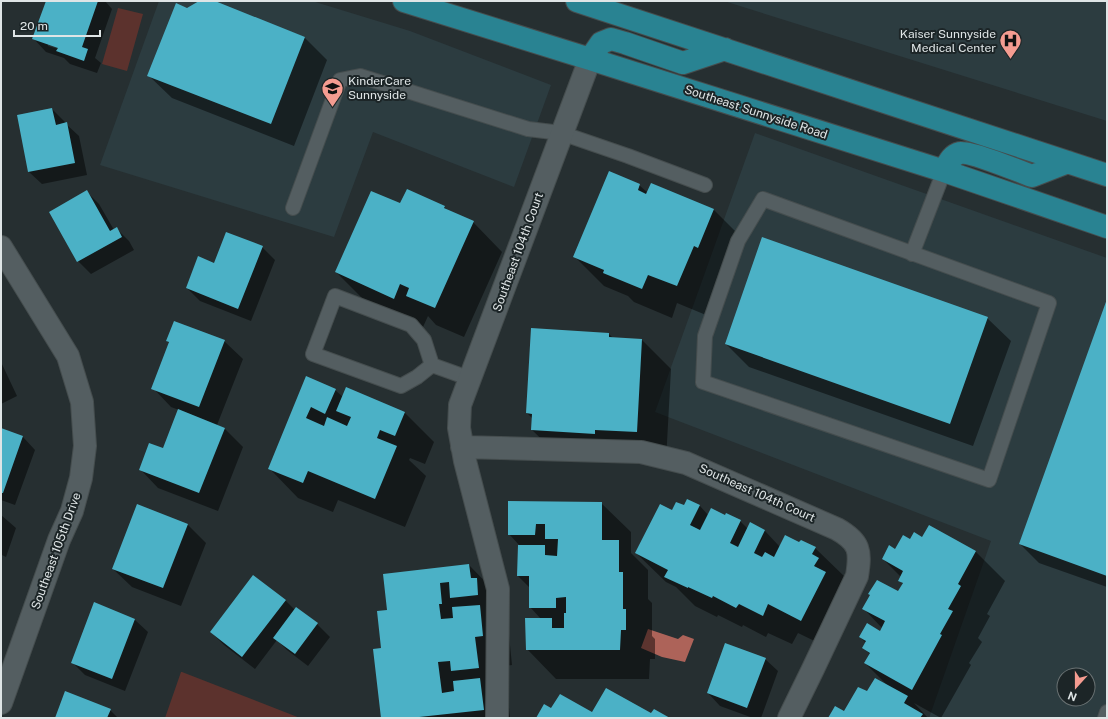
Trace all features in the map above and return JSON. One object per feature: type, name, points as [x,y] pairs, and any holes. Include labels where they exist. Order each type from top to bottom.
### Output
[{"type":"main road","name":"Southeast Sunnyside Road","points":[[404,1],[944,171],[1107,227]]},
{"type":"main road","points":[[577,1],[601,5],[725,49],[1107,175]]},
{"type":"main road","points":[[590,59],[601,43],[610,39],[683,63],[725,49]]},
{"type":"main road","points":[[944,171],[952,157],[960,153],[973,155],[1032,176],[1068,162]]},
{"type":"street","name":"Southeast 104th Court","points":[[497,718],[498,589],[462,447],[459,428],[460,405],[590,59]]},
{"type":"street","name":"Southeast 105th Drive","points":[[1,247],[68,356],[82,402],[85,446],[81,478],[72,511],[59,540],[1,702]]},
{"type":"street","name":"Southeast 104th Court","points":[[462,447],[641,452],[694,466],[837,529],[849,536],[857,548],[859,562],[857,576],[789,718]]},
{"type":"lane","points":[[293,208],[340,80],[360,76],[528,129],[561,133],[705,185]]},
{"type":"lane","points":[[912,254],[944,171]]},
{"type":"lane","points":[[762,199],[912,254],[1049,303],[989,480],[703,382],[705,336],[738,241],[762,199]]},
{"type":"lane","points":[[335,296],[411,325],[424,340],[432,365],[417,377],[401,386],[313,354],[335,296]]},
{"type":"lane","points":[[432,365],[471,379]]},
{"type":"lane","points":[[1105,718],[1107,712]]},
{"type":"shaded area","name":"KinderCare Sunnyside","points":[[159,1],[312,1],[410,31],[551,85],[514,187],[373,132],[334,237],[100,165]]},
{"type":"shaded area","name":"Kaiser Sunnyside Medical Center","points":[[724,1],[1107,1],[1107,121]]},
{"type":"shaded area","points":[[118,8],[143,14],[127,71],[102,64]]},
{"type":"shaded area","points":[[755,133],[1107,258],[1107,718],[929,718],[991,541],[655,412]]},
{"type":"shaded area","points":[[648,629],[678,639],[683,635],[694,639],[685,662],[662,657],[641,648]]},
{"type":"shaded area","points":[[182,672],[300,718],[165,718]]},
{"type":"building","points":[[46,1],[98,1],[82,47],[88,49],[84,61],[56,51],[58,48],[32,39]]},
{"type":"building","points":[[199,1],[215,1],[305,37],[271,124],[147,76],[176,3],[187,8]]},
{"type":"building","points":[[52,108],[56,125],[67,122],[75,163],[28,172],[17,115]]},
{"type":"building","points":[[609,171],[640,184],[638,190],[646,194],[651,183],[714,209],[698,248],[694,246],[677,286],[648,275],[642,289],[603,273],[604,270],[573,257]]},
{"type":"building","points":[[407,189],[474,221],[435,308],[406,296],[409,288],[400,284],[394,299],[335,272],[371,191],[400,203]]},
{"type":"building","points":[[87,190],[110,231],[117,227],[122,237],[77,262],[49,212]]},
{"type":"building","points":[[226,232],[263,246],[238,309],[186,288],[198,256],[214,263]]},
{"type":"building","points":[[762,237],[988,317],[950,424],[725,344]]},
{"type":"building","points":[[1107,299],[1107,576],[1019,544]]},
{"type":"building","points":[[174,321],[225,340],[199,407],[151,389],[169,342],[166,341]]},
{"type":"building","points":[[531,328],[609,333],[609,337],[642,339],[637,432],[595,430],[595,434],[531,430],[532,414],[526,413]]},
{"type":"building","points":[[306,376],[336,389],[325,414],[311,407],[306,418],[324,426],[327,417],[347,426],[351,417],[336,411],[346,387],[405,412],[395,436],[380,430],[377,438],[397,446],[375,499],[308,471],[303,483],[268,469]]},
{"type":"building","points":[[178,409],[225,428],[199,493],[139,470],[149,443],[163,448]]},
{"type":"building","points":[[1,428],[23,436],[3,493],[1,493]]},
{"type":"building","points":[[687,499],[700,505],[690,525],[700,530],[711,508],[725,515],[726,513],[741,520],[730,543],[738,547],[750,522],[765,530],[754,553],[762,557],[765,552],[774,557],[785,535],[799,542],[801,540],[816,547],[812,554],[819,558],[814,566],[826,572],[801,621],[768,604],[763,616],[739,604],[736,608],[713,596],[712,598],[664,577],[668,570],[635,553],[660,504],[672,510],[676,502],[684,505]]},
{"type":"building","points":[[508,501],[602,502],[602,540],[619,540],[619,572],[623,572],[623,609],[626,609],[626,630],[621,630],[620,650],[526,650],[525,618],[552,618],[552,628],[564,628],[566,597],[556,598],[556,608],[529,608],[529,576],[517,576],[518,545],[545,545],[545,555],[557,556],[558,539],[545,539],[545,524],[536,524],[535,535],[508,535]]},
{"type":"building","points":[[137,504],[188,524],[163,588],[112,569]]},
{"type":"building","points":[[929,525],[976,551],[958,584],[961,586],[948,609],[953,611],[940,634],[942,635],[912,690],[864,663],[870,653],[862,648],[866,641],[859,637],[867,623],[880,631],[885,621],[862,609],[870,595],[868,594],[877,580],[898,591],[903,583],[898,581],[903,571],[882,559],[889,545],[895,549],[903,535],[910,539],[914,532],[922,537]]},
{"type":"building","points":[[469,564],[471,578],[477,578],[478,595],[450,598],[449,582],[440,583],[442,604],[439,604],[441,619],[453,618],[452,607],[480,605],[483,636],[475,637],[479,668],[451,671],[450,661],[438,662],[442,693],[454,691],[453,681],[480,678],[484,710],[410,718],[381,718],[373,649],[381,648],[377,611],[387,610],[383,574]]},
{"type":"building","points":[[253,575],[286,600],[242,657],[210,632]]},
{"type":"building","points":[[94,602],[135,619],[112,679],[71,663]]},
{"type":"building","points":[[296,607],[318,623],[295,654],[273,638]]},
{"type":"building","points":[[725,643],[766,658],[747,708],[707,693]]},
{"type":"building","points":[[875,678],[908,696],[904,703],[923,714],[920,718],[828,718],[835,706],[844,711],[858,687],[867,691]]},
{"type":"building","points":[[606,688],[651,713],[654,709],[670,718],[536,718],[544,704],[551,708],[560,694],[592,712]]},
{"type":"building","points":[[65,691],[111,709],[107,718],[55,718]]},
{"type":"place","name":"Kaiser Sunnyside Medical Center","points":[[1011,60]]},
{"type":"place","name":"KinderCare Sunnyside","points":[[332,108]]}]
